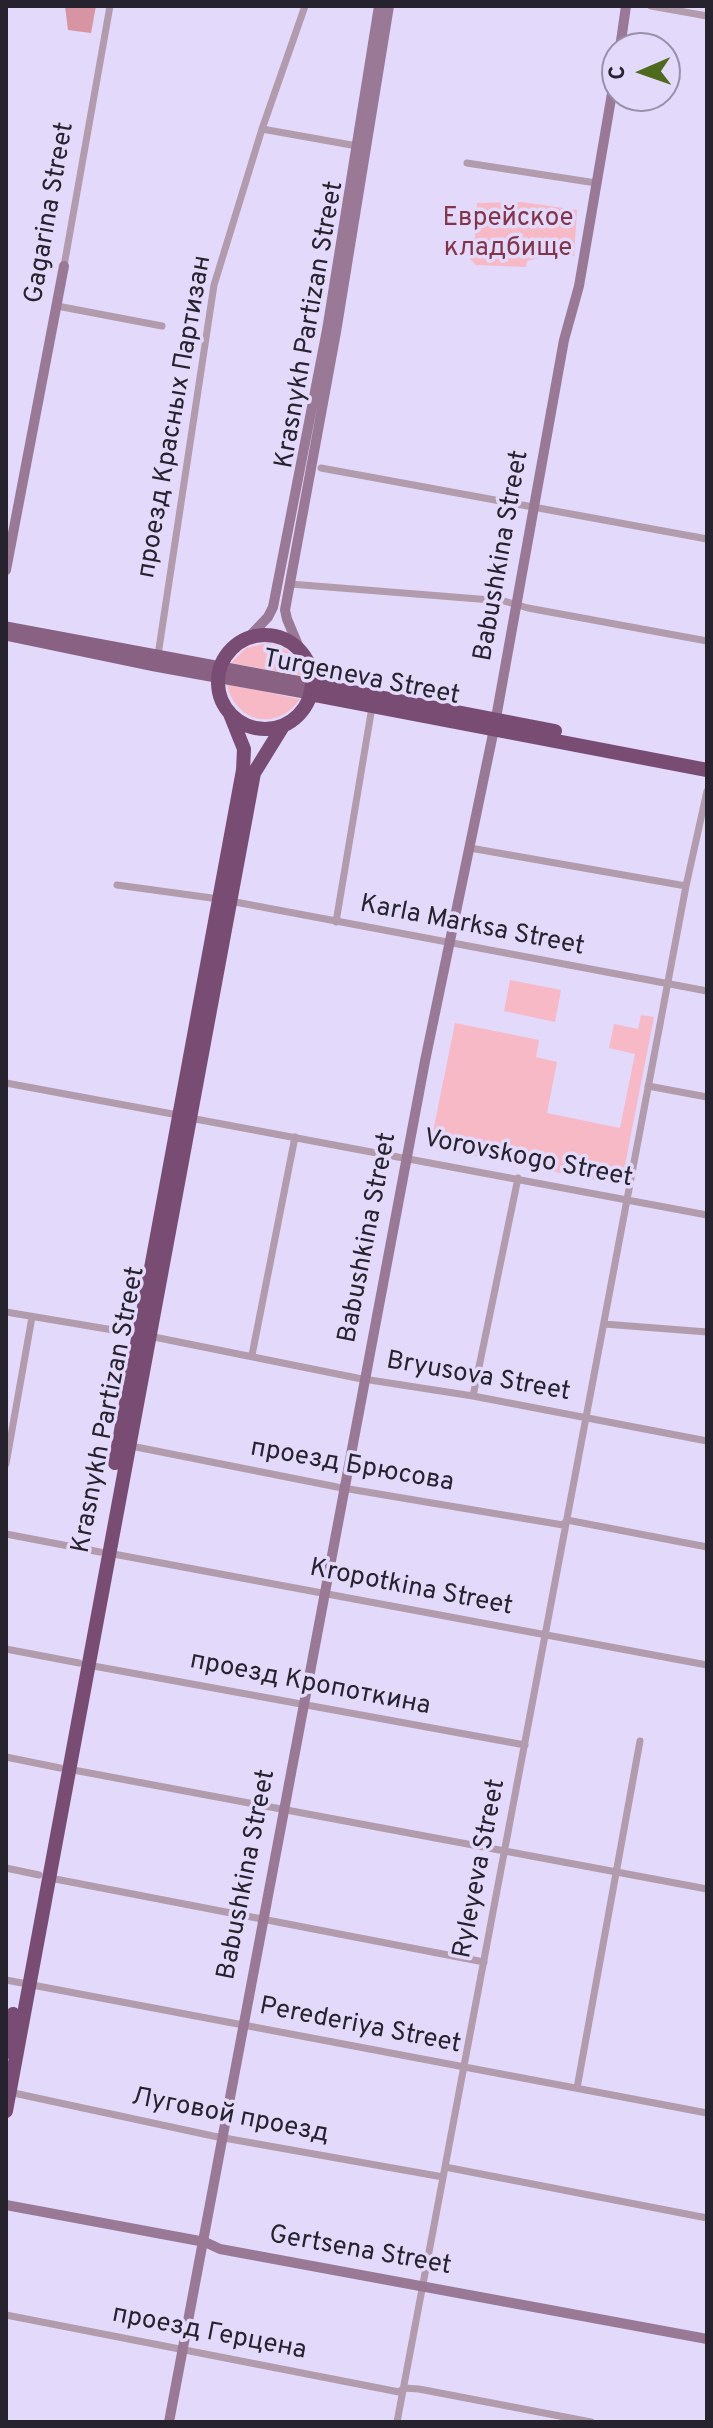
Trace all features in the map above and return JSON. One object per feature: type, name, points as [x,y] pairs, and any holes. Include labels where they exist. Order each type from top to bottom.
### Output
[{"type":"highway","points":[[219,672],[231,649],[249,637],[272,635],[287,640],[300,650],[308,664],[311,689]]},
{"type":"highway","name":"Krasnykh Partizan Street","points":[[6,2052],[18,1982],[44,1876],[224,900],[244,749],[218,690],[219,672]]},
{"type":"highway","name":"Turgeneva Street","points":[[311,689],[495,724],[707,770]]},
{"type":"highway","name":"Turgeneva Street","points":[[311,689],[373,704],[707,761]]},
{"type":"highway","name":"Krasnykh Partizan Street","points":[[224,900],[254,773],[283,726],[300,713],[311,689]]},
{"type":"highway","points":[[230,714],[249,726],[272,729],[283,726]]},
{"type":"highway","name":"Krasnykh Partizan Street","points":[[104,1552],[128,1445],[143,1335]]},
{"type":"highway","name":"Krasnykh Partizan Street","points":[[6,2111],[18,1982]]},
{"type":"main road","name":"Turgeneva Street","points":[[6,627],[158,655],[219,672],[311,689]]},
{"type":"main road","name":"Turgeneva Street","points":[[6,635],[155,666],[219,672]]},
{"type":"street","name":"Gagarina Street","points":[[6,570],[110,6]]},
{"type":"street","name":"проезд Красных Партизан","points":[[158,655],[212,294],[262,129],[305,6]]},
{"type":"street","name":"Krasnykh Partizan Street","points":[[249,637],[273,607],[327,330],[379,6]]},
{"type":"street","name":"Krasnykh Partizan Street","points":[[300,650],[285,610],[336,332],[389,6]]},
{"type":"street","points":[[622,32],[626,6]]},
{"type":"street","points":[[651,6],[707,16]]},
{"type":"street","name":"Babushkina Street","points":[[169,2422],[407,1158],[495,724],[564,340],[577,296],[609,112]]},
{"type":"street","points":[[262,129],[357,146]]},
{"type":"street","points":[[467,163],[596,183]]},
{"type":"street","points":[[57,306],[162,326]]},
{"type":"street","points":[[321,468],[707,539]]},
{"type":"street","points":[[290,584],[504,601],[707,641]]},
{"type":"street","points":[[336,922],[373,704]]},
{"type":"street","name":"Ryleyeva Street","points":[[397,2422],[686,886],[707,791]]},
{"type":"street","points":[[470,848],[686,886]]},
{"type":"street","name":"Karla Marksa Street","points":[[117,885],[224,900],[707,991]]},
{"type":"street","name":"Vorovskogo Street","points":[[6,1083],[707,1215]]},
{"type":"street","points":[[648,1086],[707,1097]]},
{"type":"street","points":[[252,1355],[295,1137]]},
{"type":"street","points":[[473,1396],[518,1178]]},
{"type":"street","name":"Bryusova Street","points":[[6,1312],[707,1441]]},
{"type":"street","points":[[6,1464],[9,1426],[32,1317]]},
{"type":"street","points":[[604,1324],[707,1332]]},
{"type":"street","name":"проезд Брюсова","points":[[128,1445],[344,1488],[563,1525],[567,1520],[707,1547]]},
{"type":"street","name":"Kropotkina Street","points":[[6,1534],[707,1665]]},
{"type":"street","name":"проезд Кропоткина","points":[[6,1649],[525,1745]]},
{"type":"street","points":[[577,2088],[640,1741]]},
{"type":"street","points":[[6,1757],[707,1889]]},
{"type":"street","points":[[6,1868],[484,1962]]},
{"type":"street","name":"Perederiya Street","points":[[18,1982],[707,2113]]},
{"type":"street","name":"Луговой проезд","points":[[9,2092],[224,2138],[443,2177]]},
{"type":"street","points":[[445,2167],[707,2218]]},
{"type":"street","name":"Gertsena Street","points":[[6,2205],[205,2242],[220,2249],[707,2339]]},
{"type":"street","name":"проезд Герцена","points":[[6,2315],[399,2392],[404,2388],[591,2422]]},
{"type":"green space","name":"Еврейское кладбище","points":[[522,202],[577,210],[574,256],[540,253],[539,258],[527,261],[526,267],[476,265],[470,259],[470,251],[474,251],[477,203]]},
{"type":"green space","points":[[267,643],[291,654],[304,676],[231,663],[246,648]]},
{"type":"green space","points":[[227,684],[300,699],[280,716],[258,718],[248,715],[239,707]]},
{"type":"green space","points":[[510,980],[561,990],[555,1022],[504,1011]]},
{"type":"green space","points":[[641,1015],[654,1017],[621,1185],[430,1147],[455,1023],[539,1040],[536,1057],[557,1062],[547,1113],[620,1128],[635,1054],[609,1048],[614,1024],[638,1029]]},
{"type":"shaded area","points":[[65,6],[96,6],[91,33],[68,30]]}]
